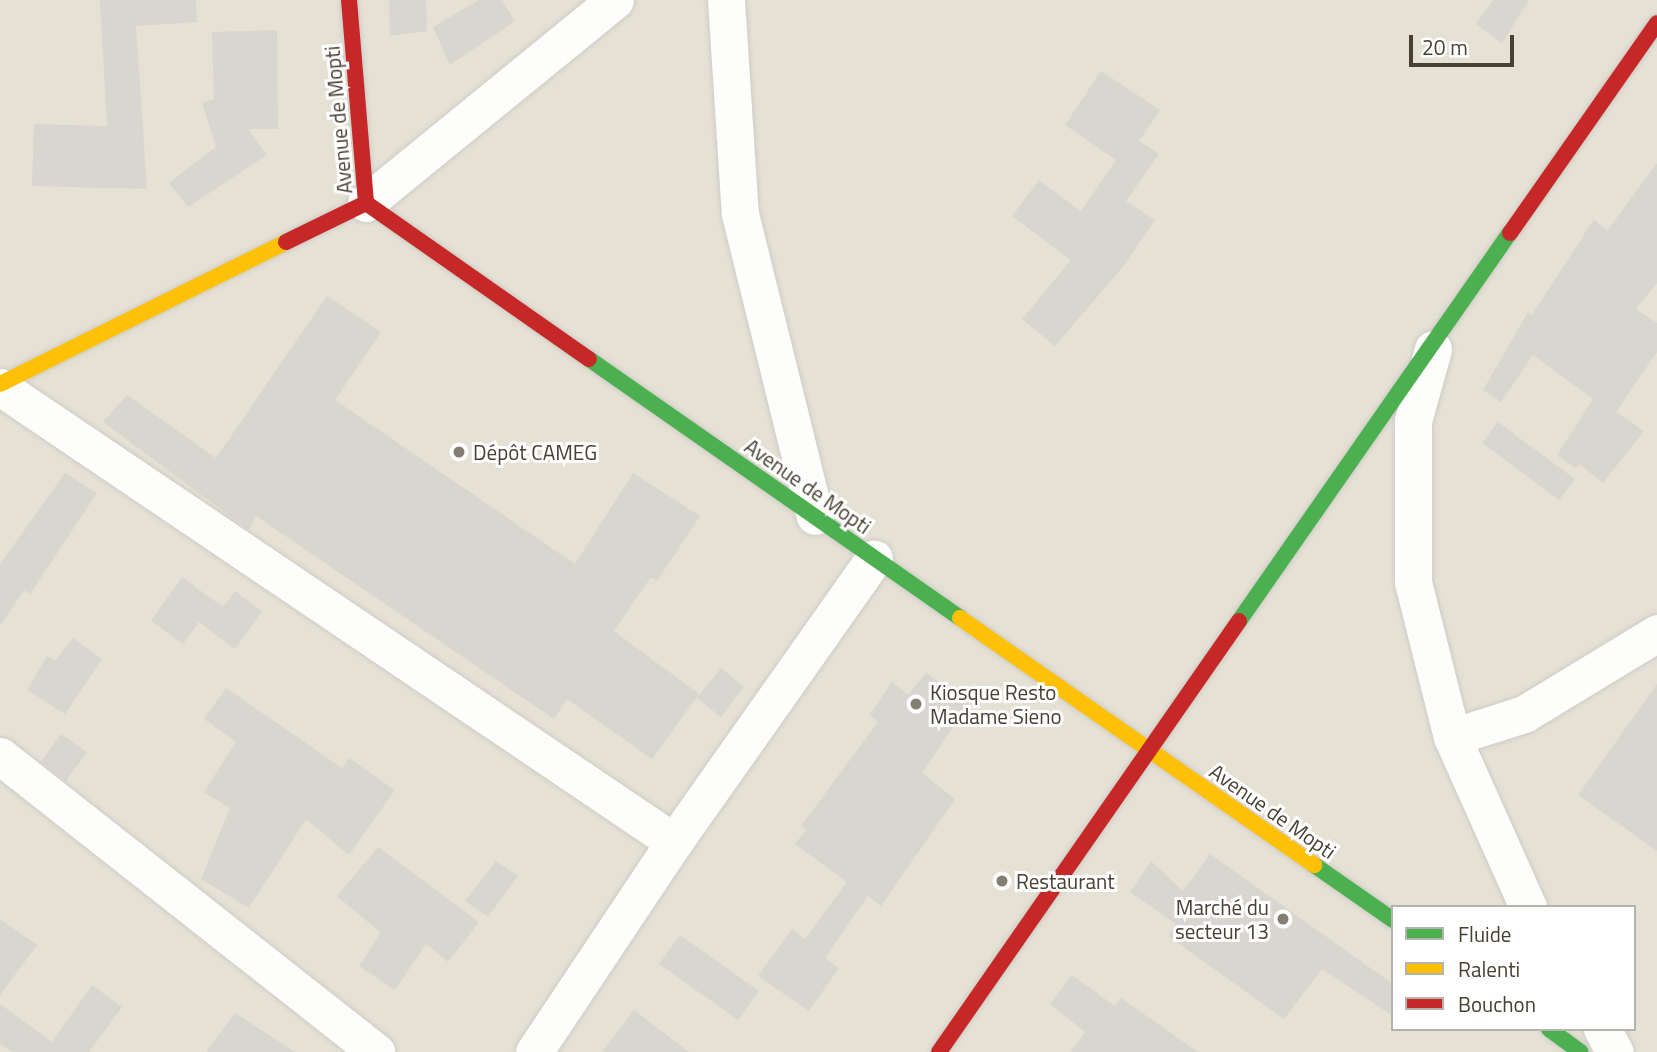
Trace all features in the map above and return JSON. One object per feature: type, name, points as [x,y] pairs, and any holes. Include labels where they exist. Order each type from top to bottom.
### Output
[{"type":"street","name":"Avenue de Mopti","points":[[349,0],[366,203],[1391,919]]},
{"type":"street","points":[[615,0],[366,203],[0,385],[674,842]]},
{"type":"street","points":[[726,0],[740,214],[815,516]]},
{"type":"street","points":[[947,1049],[1149,750],[1657,23]]},
{"type":"street","points":[[1435,341],[1413,421],[1413,582],[1452,737],[1527,905]]},
{"type":"street","points":[[534,1052],[674,842],[874,558]]},
{"type":"street","points":[[1452,737],[1524,713],[1657,633]]},
{"type":"street","points":[[0,756],[376,1052]]},
{"type":"street","points":[[1552,1031],[1581,1052]]},
{"type":"street","points":[[1603,1031],[1615,1052]]},
{"type":"shaded area","points":[[0,0],[1657,0],[1657,1052],[0,1052]]},
{"type":"building","points":[[100,0],[196,0],[197,22],[136,26],[147,189],[32,186],[34,124],[107,126]]},
{"type":"building","points":[[389,0],[426,0],[427,31],[390,36]]},
{"type":"building","points":[[479,0],[502,0],[515,21],[450,65],[433,27]]},
{"type":"building","points":[[1493,0],[1529,0],[1502,43],[1476,24]]},
{"type":"building","points":[[277,30],[278,129],[248,129],[267,155],[188,207],[169,183],[216,147],[202,103],[214,99],[212,32]]},
{"type":"building","points":[[1101,71],[1160,110],[1139,141],[1159,154],[1126,201],[1155,220],[1122,268],[1055,346],[1022,319],[1071,260],[1012,216],[1039,180],[1081,211],[1116,160],[1065,125]]},
{"type":"building","points":[[1657,163],[1657,283],[1636,309],[1657,323],[1657,352],[1616,412],[1644,431],[1603,483],[1579,464],[1576,468],[1557,455],[1593,399],[1533,355],[1501,402],[1483,390],[1528,312],[1532,315],[1594,219],[1607,231]]},
{"type":"building","points":[[327,296],[381,332],[335,400],[575,564],[633,473],[700,516],[657,581],[651,577],[614,631],[699,694],[652,759],[567,699],[554,719],[256,516],[249,530],[103,422],[127,395],[216,458]]},
{"type":"building","points":[[1498,422],[1575,479],[1559,500],[1482,443]]},
{"type":"building","points":[[65,473],[97,493],[30,594],[24,590],[0,626],[0,564]]},
{"type":"building","points":[[182,577],[223,607],[235,591],[262,611],[235,649],[199,622],[183,644],[151,621]]},
{"type":"building","points":[[73,638],[102,659],[65,714],[27,690],[47,656],[55,661]]},
{"type":"building","points":[[721,668],[744,687],[721,717],[697,698]]},
{"type":"building","points":[[926,673],[969,704],[922,773],[955,799],[881,906],[868,896],[825,958],[839,968],[809,1011],[758,976],[792,929],[805,939],[847,882],[795,844],[806,830],[801,826],[878,722],[869,715],[892,682],[908,695]]},
{"type":"building","points":[[1657,684],[1657,851],[1578,795]]},
{"type":"building","points":[[226,688],[342,768],[349,758],[395,790],[349,855],[306,819],[249,908],[201,879],[230,808],[204,792],[236,742],[204,719]]},
{"type":"building","points":[[61,734],[87,752],[66,781],[41,762]]},
{"type":"building","points":[[378,847],[479,922],[448,962],[426,944],[395,990],[359,966],[381,933],[337,896]]},
{"type":"building","points":[[1210,854],[1391,983],[1391,1015],[1322,969],[1284,1019],[1168,936],[1176,924],[1130,892],[1151,861],[1183,891]]},
{"type":"building","points":[[496,861],[518,876],[488,917],[465,901]]},
{"type":"building","points":[[0,919],[37,945],[0,995]]},
{"type":"building","points":[[680,935],[759,991],[738,1020],[659,964]]},
{"type":"building","points":[[1072,975],[1115,1006],[1121,998],[1198,1052],[1071,1052],[1085,1032],[1050,1004]]},
{"type":"building","points":[[92,985],[122,1007],[89,1052],[12,1052],[0,1044],[0,1004],[52,1042]]},
{"type":"building","points":[[634,1010],[689,1052],[602,1052]]},
{"type":"building","points":[[235,1013],[295,1052],[206,1052]]},
{"type":"traffic: fast","points":[[1239,621],[1510,233]]},
{"type":"traffic: fast","points":[[589,359],[960,618]]},
{"type":"traffic: fast","points":[[1314,865],[1391,919]]},
{"type":"traffic: fast","points":[[1552,1031],[1581,1052]]},
{"type":"traffic: slow","points":[[0,384],[286,242]]},
{"type":"traffic: slow","points":[[960,618],[1314,865]]},
{"type":"traffic: jam","points":[[349,0],[366,203],[589,359]]},
{"type":"traffic: jam","points":[[1510,233],[1657,23]]},
{"type":"traffic: jam","points":[[286,242],[366,203]]},
{"type":"traffic: jam","points":[[939,1052],[1239,621]]},
{"type":"place","name":"Dépôt CAMEG","points":[[459,452]]},
{"type":"place","name":"Kiosque Resto Madame Sieno","points":[[916,704]]},
{"type":"place","name":"Restaurant","points":[[1002,881]]},
{"type":"place","name":"Marché du secteur 13","points":[[1283,919]]}]
